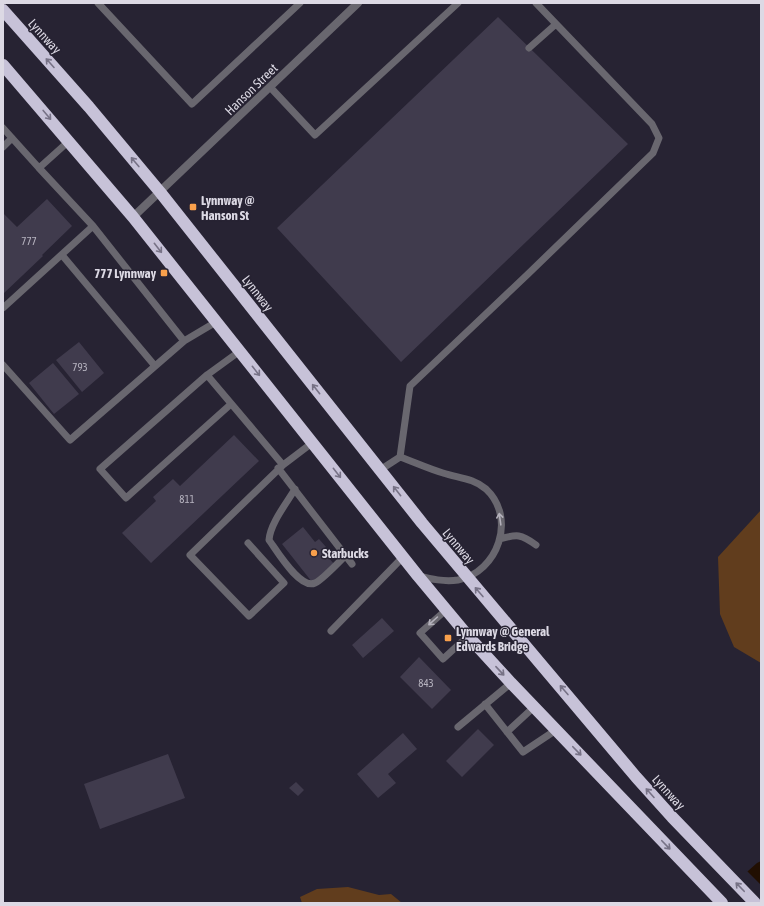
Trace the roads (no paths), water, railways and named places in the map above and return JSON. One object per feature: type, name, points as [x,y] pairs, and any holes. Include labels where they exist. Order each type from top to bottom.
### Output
[{"type":"highway","name":"Lynnway","points":[[3,10],[89,107],[160,192],[466,577],[573,701],[636,777],[755,903]]},
{"type":"highway","points":[[3,65],[70,141],[133,217],[418,576],[468,636],[511,683],[722,903]]},
{"type":"street","name":"Hanson Street","points":[[160,192],[358,3]]},
{"type":"street","points":[[133,217],[160,192]]},
{"type":"lane","points":[[98,3],[192,104],[300,3]]},
{"type":"lane","points":[[270,87],[316,135],[458,3]]},
{"type":"lane","points":[[380,470],[400,457],[410,386],[653,154],[659,138],[652,124],[536,3]]},
{"type":"lane","points":[[530,48],[556,24]]},
{"type":"lane","points":[[3,128],[93,226],[184,340]]},
{"type":"lane","points":[[3,147],[12,138]]},
{"type":"lane","points":[[39,168],[70,141]]},
{"type":"lane","points":[[3,308],[93,226]]},
{"type":"lane","points":[[62,255],[154,366]]},
{"type":"lane","points":[[3,365],[70,440],[184,340],[216,322]]},
{"type":"lane","points":[[231,404],[126,498],[100,469],[207,375],[240,351]]},
{"type":"lane","points":[[207,375],[280,467],[352,564]]},
{"type":"lane","points":[[248,543],[284,583],[249,616],[190,555],[280,467],[312,443]]},
{"type":"lane","points":[[400,457],[443,473],[472,481],[485,489],[496,503],[499,510],[502,529],[496,550],[488,562],[475,573],[458,580],[448,581],[418,576]]},
{"type":"lane","points":[[295,489],[272,529],[269,540],[297,578],[307,584],[315,583],[346,555]]},
{"type":"lane","points":[[500,540],[512,535],[525,537],[536,545]]},
{"type":"lane","points":[[330,631],[403,556]]},
{"type":"lane","points":[[446,610],[420,633],[443,659],[468,636]]},
{"type":"lane","points":[[458,727],[511,683]]},
{"type":"lane","points":[[485,704],[523,752],[556,730]]},
{"type":"lane","points":[[507,732],[534,707]]},
{"type":"place","name":"Lynnway @ Hanson St","points":[[193,207]]},
{"type":"place","name":"777 Lynnway","points":[[164,273]]},
{"type":"place","name":"Starbucks","points":[[314,553]]},
{"type":"place","name":"Lynnway @ General Edwards Bridge","points":[[448,638]]}]
